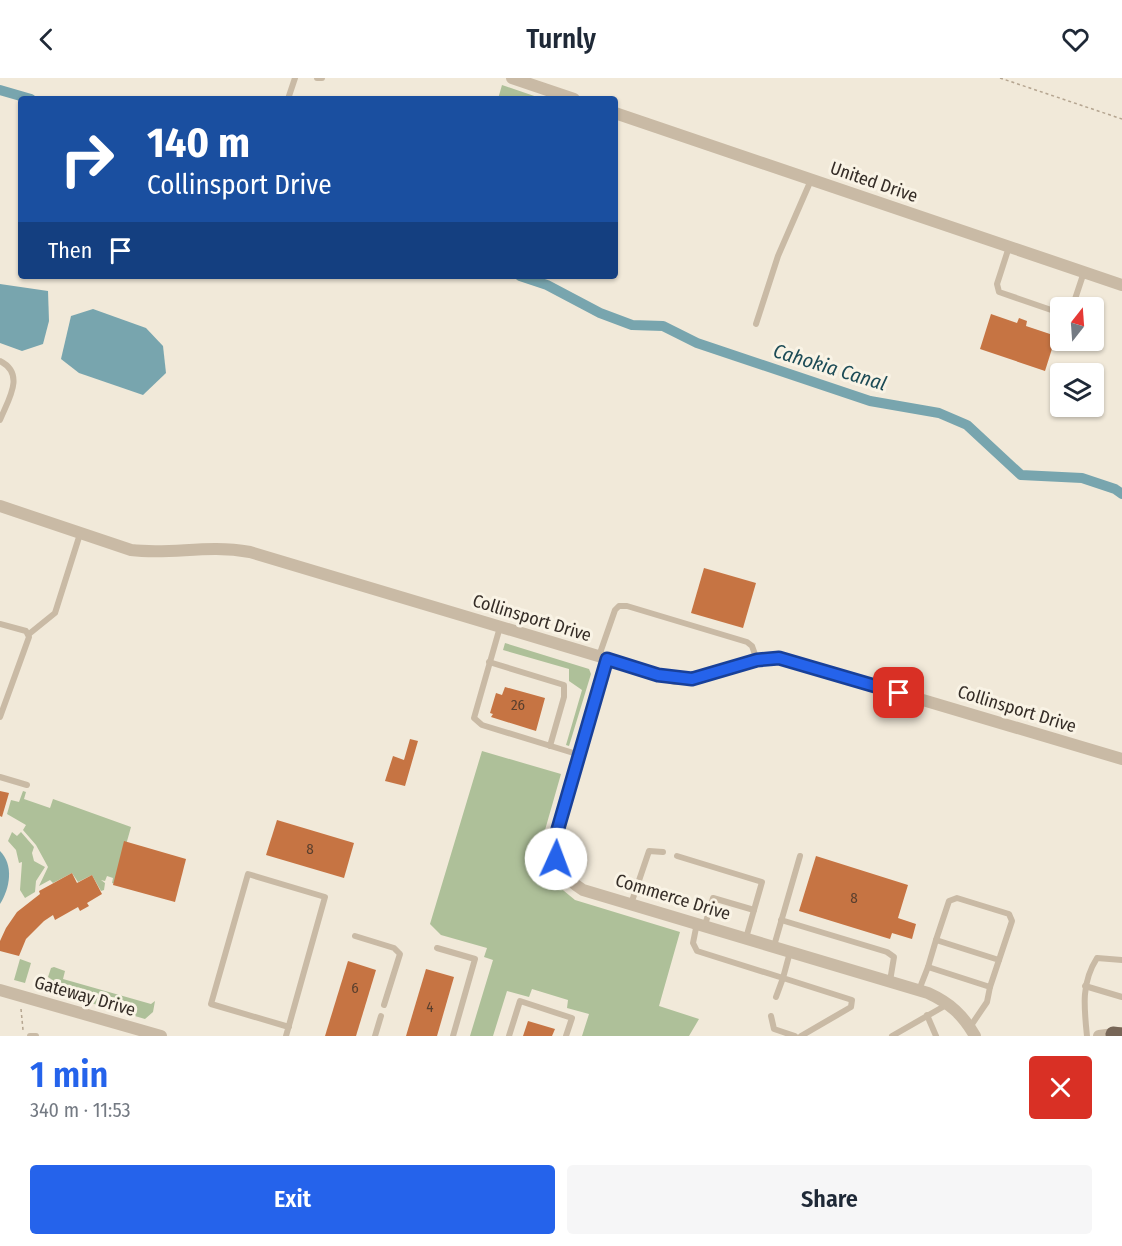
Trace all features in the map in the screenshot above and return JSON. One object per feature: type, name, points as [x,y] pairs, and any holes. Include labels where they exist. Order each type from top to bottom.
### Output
[{"type":"street","points":[[512,78],[565,96]]},
{"type":"street","name":"United Drive","points":[[618,114],[1122,285]]},
{"type":"street","name":"Collinsport Drive","points":[[0,506],[131,550],[151,552],[215,547],[250,552],[658,675],[692,679],[757,660],[788,660],[1122,759]]},
{"type":"street","name":"Commerce Drive","points":[[603,658],[580,755],[555,839],[556,859],[565,877],[583,890],[918,990],[949,1004],[973,1031]]},
{"type":"street","name":"Gateway Drive","points":[[0,990],[120,1030],[161,1036]]},
{"type":"lane","points":[[289,96],[295,78]]},
{"type":"lane","points":[[317,78],[322,78]]},
{"type":"lane","points":[[756,324],[778,256],[812,180]]},
{"type":"lane","points":[[1009,246],[997,284],[999,292],[1050,310]]},
{"type":"lane","points":[[1075,297],[1084,272]]},
{"type":"lane","points":[[0,362],[12,369],[14,375],[13,385],[0,420]]},
{"type":"lane","points":[[0,717],[29,634],[55,613],[80,534]]},
{"type":"lane","points":[[603,658],[615,610],[619,606],[627,606],[747,642],[752,646],[757,660]]},
{"type":"lane","points":[[0,624],[29,634]]},
{"type":"lane","points":[[500,627],[474,718],[482,725],[580,755]]},
{"type":"lane","points":[[489,662],[564,684],[564,697],[550,746]]},
{"type":"lane","points":[[0,777],[27,785]]},
{"type":"lane","points":[[631,904],[649,851],[663,852]]},
{"type":"lane","points":[[677,856],[762,882],[746,938]]},
{"type":"lane","points":[[774,946],[800,856]]},
{"type":"lane","points":[[286,1036],[289,1027],[325,897],[248,874],[211,1004],[289,1027]]},
{"type":"lane","points":[[754,910],[713,898],[693,943],[697,951],[852,1000],[851,1007],[801,1036]]},
{"type":"lane","points":[[918,990],[928,967],[949,901],[957,898],[1009,914],[1012,921],[987,1002],[973,1031]]},
{"type":"lane","points":[[781,920],[887,952],[894,957],[890,981]]},
{"type":"lane","points":[[355,936],[394,948],[400,954],[384,1005]]},
{"type":"lane","points":[[936,940],[999,960]]},
{"type":"lane","points":[[437,948],[475,959],[453,1036]]},
{"type":"lane","points":[[776,997],[790,951]]},
{"type":"lane","points":[[1087,1036],[1085,986],[1089,970],[1098,958],[1122,960]]},
{"type":"lane","points":[[928,967],[990,987]]},
{"type":"lane","points":[[1085,986],[1122,997]]},
{"type":"lane","points":[[509,1036],[520,1001],[572,1018],[566,1036]]},
{"type":"lane","points":[[892,1036],[949,1004]]},
{"type":"lane","points":[[375,1036],[381,1016]]},
{"type":"lane","points":[[771,1016],[774,1029],[795,1036]]},
{"type":"lane","points":[[927,1016],[936,1036]]},
{"type":"lane","points":[[30,1036],[36,1036]]},
{"type":"path","points":[[1000,78],[1122,119]]},
{"type":"green space","points":[[502,85],[534,96],[499,96]]},
{"type":"green space","points":[[505,643],[589,669],[591,674],[569,746],[566,745],[582,690],[569,681],[569,669],[503,650]]},
{"type":"green space","points":[[482,751],[561,774],[543,837],[542,854],[547,871],[558,886],[575,900],[680,932],[659,1006],[699,1019],[689,1036],[582,1036],[589,1014],[567,1008],[568,1000],[532,989],[529,997],[507,991],[493,1036],[470,1036],[493,960],[484,957],[487,948],[441,935],[430,924]]},
{"type":"green space","points":[[23,791],[26,792],[24,799],[50,808],[53,799],[131,827],[115,884],[112,883],[113,878],[107,876],[105,881],[101,880],[105,883],[104,890],[101,891],[92,875],[78,882],[72,873],[53,883],[50,880],[39,886],[48,867],[36,845],[23,830],[26,825],[7,814],[11,800],[19,802]]},
{"type":"green space","points":[[12,832],[17,836],[21,832],[34,847],[32,853],[34,861],[45,867],[36,881],[35,892],[25,898],[20,890],[22,862],[19,863],[16,850],[8,841]]},
{"type":"green space","points":[[20,959],[31,963],[25,983],[14,980]]},
{"type":"green space","points":[[51,968],[65,971],[63,979],[151,1004],[155,1001],[153,1012],[145,1019],[50,991],[47,982],[51,979],[48,977]]},
{"type":"water","points":[[0,284],[48,291],[49,321],[43,344],[22,351],[0,343]]},
{"type":"water","points":[[93,309],[146,328],[163,346],[166,373],[143,395],[79,373],[61,359],[71,316]]},
{"type":"water","points":[[0,851],[7,863],[9,877],[0,904]]},
{"type":"building","points":[[991,314],[1017,323],[1019,318],[1027,321],[1026,326],[1050,334],[1051,351],[1045,371],[980,349]]},
{"type":"building","points":[[704,568],[756,583],[743,628],[691,613]]},
{"type":"building","points":[[505,687],[545,698],[536,731],[491,717],[496,693],[502,695]]},
{"type":"building","points":[[410,739],[418,741],[405,786],[385,781],[393,756],[404,760]]},
{"type":"building","points":[[0,791],[9,793],[2,817],[0,816]]},
{"type":"building","points":[[277,820],[354,843],[344,878],[266,855]]},
{"type":"building","points":[[124,841],[186,859],[175,902],[113,885]]},
{"type":"building","points":[[816,856],[908,885],[898,918],[916,924],[912,939],[892,933],[890,939],[799,911]]},
{"type":"building","points":[[72,873],[77,883],[92,875],[102,894],[87,903],[89,906],[80,911],[78,907],[55,920],[53,915],[44,921],[26,939],[19,956],[0,951],[0,941],[17,912],[40,894],[39,891]]},
{"type":"building","points":[[348,961],[376,970],[356,1036],[325,1036]]},
{"type":"building","points":[[426,969],[454,977],[437,1036],[406,1036]]},
{"type":"building","points":[[528,1021],[555,1029],[552,1036],[523,1036]]},
{"type":"waterway","name":"Cahokia Canal","points":[[0,90],[21,96]]},
{"type":"waterway","name":"Cahokia Canal","points":[[529,279],[547,285],[600,313],[632,325],[663,326],[697,343],[870,401],[939,413],[967,425],[1021,475],[1082,478],[1115,489],[1122,494]]},
{"type":"route","points":[[556,859],[555,839],[607,659],[658,675],[675,679],[692,679],[757,660],[779,658],[899,693]]}]
